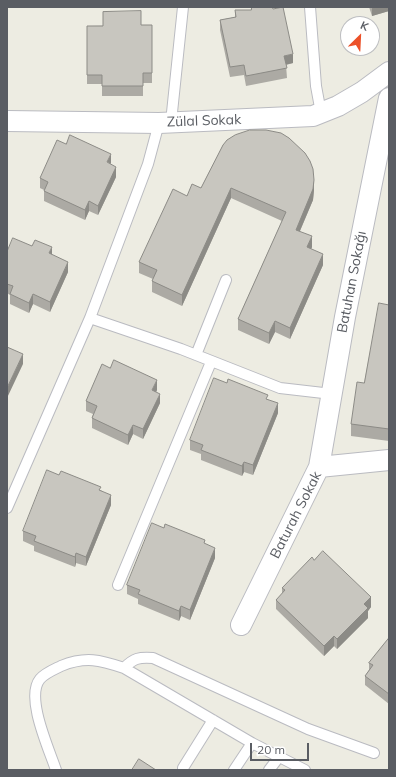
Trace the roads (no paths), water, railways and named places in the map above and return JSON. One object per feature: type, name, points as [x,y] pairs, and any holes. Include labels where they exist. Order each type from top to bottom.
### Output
[{"type":"street","name":"Zülal Sokak","points":[[8,124],[165,122],[313,116],[338,106],[362,92],[389,72]]},
{"type":"street","name":"Batuhan Sokağı","points":[[319,467],[347,309],[389,98]]},
{"type":"street","name":"Baturah Sokak","points":[[241,625],[319,467],[389,460]]},
{"type":"lane","points":[[7,508],[90,318],[165,122],[183,7]]},
{"type":"lane","points":[[310,7],[316,86],[321,113]]},
{"type":"lane","points":[[196,356],[226,280]]},
{"type":"lane","points":[[90,318],[280,388],[332,394]]},
{"type":"lane","points":[[118,585],[211,362]]},
{"type":"lane","points":[[124,668],[132,660],[145,657],[153,658],[308,729],[374,753]]},
{"type":"lane","points":[[56,770],[36,711],[35,692],[40,679],[53,670],[70,663],[87,660],[103,661],[124,668],[252,743],[305,770]]},
{"type":"lane","points":[[183,768],[213,720]]},
{"type":"lane","points":[[234,770],[252,743]]},
{"type":"lane","points":[[269,770],[279,757]]}]
